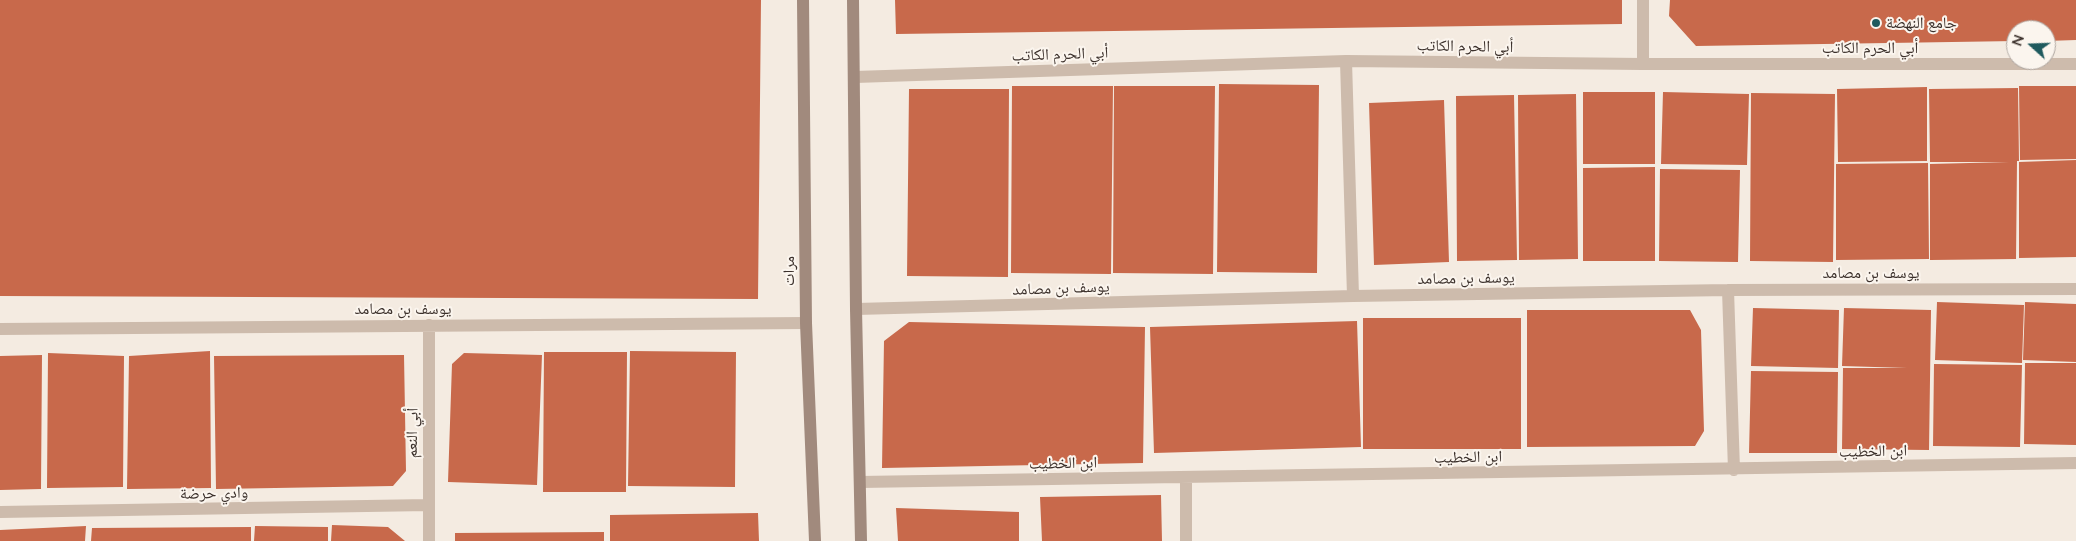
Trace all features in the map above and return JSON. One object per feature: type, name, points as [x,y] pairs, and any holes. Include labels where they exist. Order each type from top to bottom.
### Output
[{"type":"street","name":"مرات","points":[[803,0],[806,323],[815,541]]},
{"type":"street","points":[[853,0],[856,309],[861,541]]},
{"type":"street","points":[[1643,0],[1643,64]]},
{"type":"street","points":[[1346,60],[1353,296]]},
{"type":"street","name":"أبي الحرم الكاتب","points":[[855,78],[1346,60],[1643,64],[2076,64]]},
{"type":"street","name":"يوسف بن مصامد","points":[[856,309],[1353,296],[1728,290],[2076,289]]},
{"type":"street","points":[[1728,290],[1734,470]]},
{"type":"street","name":"يوسف بن مصامد","points":[[0,329],[806,323]]},
{"type":"street","name":"أبي النعم","points":[[428,541],[429,325]]},
{"type":"street","name":"ابن الخطيب","points":[[860,482],[1734,470],[2076,463]]},
{"type":"street","points":[[1186,477],[1186,541]]},
{"type":"street","name":"وادي حرضة","points":[[0,512],[428,505]]},
{"type":"building","points":[[0,0],[761,0],[758,299],[0,296]]},
{"type":"building","points":[[895,0],[1622,0],[1622,24],[896,34]]},
{"type":"building","name":"جامع النهضة","points":[[1670,0],[2076,0],[2076,40],[2056,41],[2056,20],[2006,20],[2006,41],[1696,46],[1669,16]]},
{"type":"building","points":[[1219,84],[1319,85],[1317,273],[1217,272]]},
{"type":"building","points":[[1012,86],[1113,86],[1111,274],[1011,273]]},
{"type":"building","points":[[1114,86],[1215,86],[1213,274],[1113,273]]},
{"type":"building","points":[[2019,86],[2076,86],[2076,159],[2020,160]]},
{"type":"building","points":[[1927,87],[1927,161],[1838,162],[1837,89]]},
{"type":"building","points":[[2018,88],[2019,161],[2017,161],[2016,259],[1930,260],[1930,164],[2009,162],[1930,162],[1929,89]]},
{"type":"building","points":[[909,89],[1009,89],[1008,277],[907,276]]},
{"type":"building","points":[[1583,92],[1655,92],[1655,164],[1583,164]]},
{"type":"building","points":[[1663,92],[1749,94],[1747,165],[1661,164]]},
{"type":"building","points":[[1751,93],[1835,94],[1833,262],[1750,261]]},
{"type":"building","points":[[1576,94],[1578,259],[1519,260],[1518,95]]},
{"type":"building","points":[[1514,95],[1517,260],[1457,261],[1456,96]]},
{"type":"building","points":[[1444,100],[1449,262],[1374,265],[1369,103]]},
{"type":"building","points":[[2076,160],[2076,257],[2019,258],[2019,162]]},
{"type":"building","points":[[1928,163],[1929,259],[1836,260],[1836,164]]},
{"type":"building","points":[[1655,167],[1655,261],[1583,261],[1583,168]]},
{"type":"building","points":[[1660,169],[1740,170],[1738,262],[1659,261]]},
{"type":"building","points":[[1937,302],[2024,305],[2022,363],[1935,360]]},
{"type":"building","points":[[2025,302],[2076,304],[2076,362],[2023,360]]},
{"type":"building","points":[[1753,308],[1839,310],[1838,368],[1751,366]]},
{"type":"building","points":[[1844,308],[1931,310],[1929,450],[1842,449],[1843,368],[1907,368],[1842,366]]},
{"type":"building","points":[[1527,310],[1690,310],[1701,330],[1704,431],[1695,446],[1527,447]]},
{"type":"building","points":[[1363,318],[1521,318],[1521,449],[1363,449]]},
{"type":"building","points":[[1357,321],[1361,447],[1154,453],[1150,327]]},
{"type":"building","points":[[909,322],[1145,327],[1143,463],[882,468],[884,341]]},
{"type":"building","points":[[210,351],[211,488],[127,489],[129,356]]},
{"type":"building","points":[[630,351],[736,352],[735,487],[628,486]]},
{"type":"building","points":[[544,352],[627,352],[626,492],[543,492]]},
{"type":"building","points":[[48,353],[124,356],[123,487],[47,488]]},
{"type":"building","points":[[464,353],[542,355],[537,485],[448,482],[452,364]]},
{"type":"building","points":[[42,355],[41,489],[0,490],[0,356]]},
{"type":"building","points":[[404,355],[406,471],[393,486],[216,489],[214,356]]},
{"type":"building","points":[[2025,363],[2076,363],[2076,445],[2024,444]]},
{"type":"building","points":[[1934,364],[2022,365],[2020,447],[1933,446]]},
{"type":"building","points":[[1751,371],[1838,372],[1837,453],[1749,453]]},
{"type":"building","points":[[1161,495],[1162,541],[1042,541],[1040,497]]},
{"type":"building","points":[[896,508],[1019,512],[1019,541],[898,541]]},
{"type":"building","points":[[758,513],[759,541],[610,541],[610,515]]},
{"type":"building","points":[[332,525],[388,527],[405,541],[331,541]]},
{"type":"building","points":[[86,526],[85,541],[0,541],[0,530]]},
{"type":"building","points":[[255,526],[328,527],[328,541],[254,541]]},
{"type":"building","points":[[251,527],[251,541],[91,541],[92,528]]},
{"type":"building","points":[[604,532],[604,541],[455,541],[455,533]]},
{"type":"place","name":"جامع النهضة","points":[[1876,23]]}]
